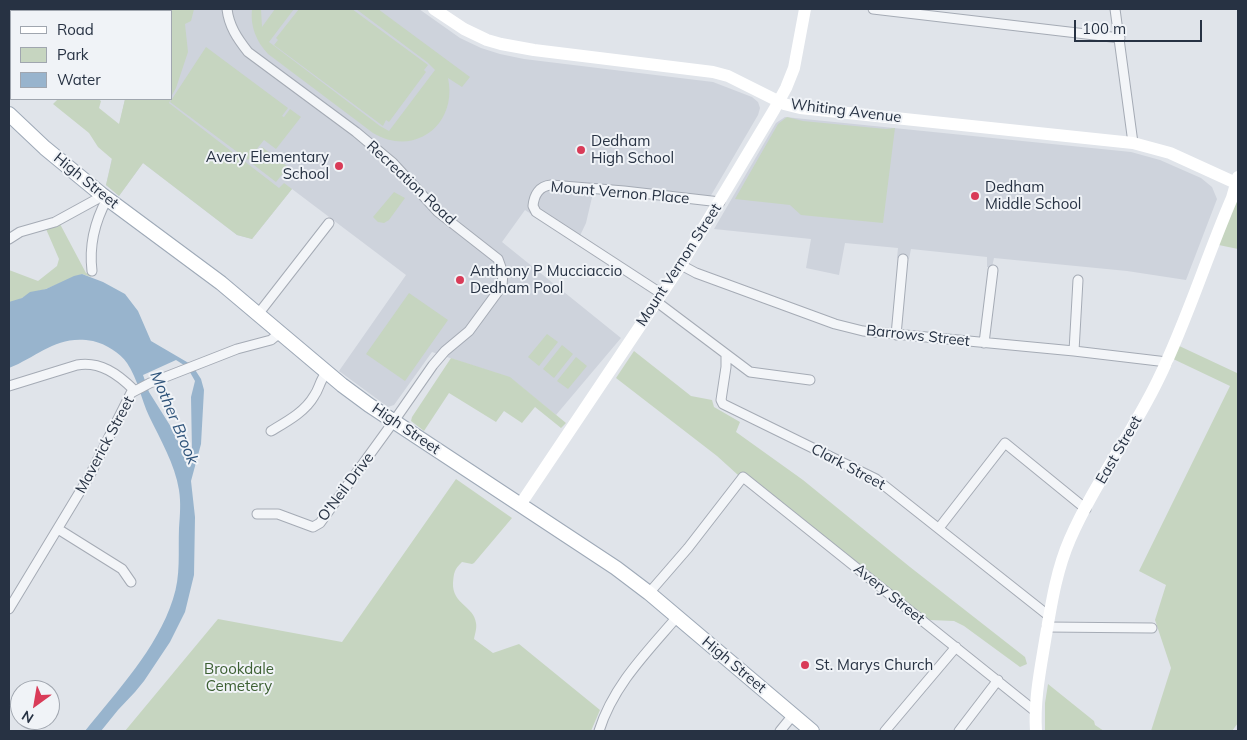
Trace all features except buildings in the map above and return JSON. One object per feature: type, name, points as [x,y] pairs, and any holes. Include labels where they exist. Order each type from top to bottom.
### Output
[{"type":"main road","name":"High Street","points":[[9,114],[45,148],[104,197],[222,283],[353,394],[602,558],[649,593],[812,731]]},
{"type":"street","name":"Recreation Road","points":[[227,9],[228,18],[236,37],[248,52],[356,132],[393,163],[438,212],[498,259],[504,273],[504,280],[499,291],[469,331],[439,357],[394,421]]},
{"type":"street","name":"Whiting Avenue","points":[[434,9],[475,35],[502,44],[534,50],[713,72],[744,83],[779,101],[800,108],[1133,143],[1170,153],[1238,182]]},
{"type":"street","name":"Mount Vernon Street","points":[[520,505],[659,298],[720,202],[779,101],[789,83],[796,62],[805,9]]},
{"type":"street","points":[[873,9],[1120,38]]},
{"type":"street","points":[[1115,9],[1133,143]]},
{"type":"street","name":"East Street","points":[[1036,731],[1035,711],[1048,621],[1063,556],[1070,538],[1167,362],[1238,182]]},
{"type":"street","name":"Mount Vernon Place","points":[[659,298],[536,212],[533,201],[540,189],[546,185],[551,185],[720,202]]},
{"type":"street","points":[[9,240],[20,232],[54,222],[104,197]]},
{"type":"street","points":[[92,271],[90,257],[104,197]]},
{"type":"street","points":[[259,313],[329,223]]},
{"type":"street","points":[[896,335],[903,259]]},
{"type":"street","name":"Barrows Street","points":[[680,265],[696,273],[844,327],[863,331],[1074,351],[1167,362]]},
{"type":"street","points":[[984,343],[992,270]]},
{"type":"street","points":[[1074,351],[1078,280]]},
{"type":"street","points":[[659,298],[750,372],[810,380]]},
{"type":"street","name":"Maverick Street","points":[[9,609],[90,475],[128,399],[135,390],[237,349],[271,340],[281,332]]},
{"type":"street","name":"Clark Street","points":[[726,354],[721,400],[723,404],[876,479],[939,528],[1048,621]]},
{"type":"street","points":[[9,386],[77,365],[92,364],[112,371],[135,390]]},
{"type":"street","points":[[271,430],[294,417],[310,402],[327,372]]},
{"type":"street","name":"O'Neil Drive","points":[[257,514],[278,514],[308,526],[317,526],[394,421]]},
{"type":"street","points":[[939,528],[1005,443],[1086,509]]},
{"type":"street","name":"Avery Street","points":[[649,593],[688,548],[743,477],[1035,711]]},
{"type":"street","points":[[58,529],[122,569],[131,582]]},
{"type":"street","points":[[600,731],[608,706],[622,683],[676,617]]},
{"type":"street","points":[[1048,621],[1152,628]]},
{"type":"street","points":[[885,731],[956,647]]},
{"type":"street","points":[[959,731],[998,680]]},
{"type":"street","points":[[780,731],[793,715]]},
{"type":"shaded area","points":[[143,9],[419,9],[460,38],[500,54],[524,59],[713,82],[752,97],[758,102],[760,108],[758,115],[706,204],[593,193],[586,223],[576,244],[525,210],[502,242],[621,338],[556,415],[510,378],[432,352],[394,405],[388,407],[339,371],[406,275],[292,189],[252,239],[237,235],[143,163],[119,196],[106,185],[125,100],[172,100],[172,10]]},
{"type":"shaded area","name":"Dedham Middle School","points":[[785,117],[1131,152],[1160,160],[1201,178],[1212,187],[1217,199],[1186,280],[1127,271],[994,258],[992,267],[987,267],[987,257],[911,249],[909,259],[897,258],[898,248],[845,243],[839,275],[806,268],[811,239],[714,229],[776,123]]},
{"type":"green space","points":[[194,9],[191,21],[185,24],[188,52],[172,95],[172,10],[140,10]]},
{"type":"green space","points":[[252,9],[261,9],[262,27],[275,9],[294,9],[269,42],[389,131],[435,70],[356,9],[378,9],[470,77],[462,87],[448,78],[449,95],[446,110],[440,122],[430,132],[418,139],[404,141],[389,140],[373,133],[268,54],[260,44],[255,33]]},
{"type":"green space","points":[[299,9],[352,9],[428,65],[424,70],[426,72],[389,122],[386,120],[383,126],[274,45],[278,40],[276,38]]},
{"type":"green space","points":[[206,47],[288,108],[282,116],[284,117],[290,109],[301,117],[276,149],[264,140],[248,160],[170,102]]},
{"type":"green space","points":[[57,100],[100,100],[101,101],[99,108],[119,124],[125,100],[170,100],[169,103],[279,188],[284,183],[292,189],[252,239],[237,235],[143,163],[119,196],[106,185],[112,159],[98,147],[89,133],[53,104]]},
{"type":"green space","points":[[787,117],[803,121],[886,129],[895,128],[883,223],[801,215],[790,205],[735,199],[778,124]]},
{"type":"green space","points":[[262,147],[288,167],[276,182],[250,162]]},
{"type":"green space","points":[[1238,184],[1238,249],[1214,244]]},
{"type":"green space","points":[[394,192],[405,198],[389,220],[384,223],[378,222],[373,217]]},
{"type":"green space","points":[[60,224],[86,273],[90,274],[91,277],[82,274],[9,304],[9,270],[38,281],[57,266],[59,259],[46,229]]},
{"type":"green space","points":[[409,293],[448,320],[405,381],[366,354]]},
{"type":"green space","points":[[547,334],[558,342],[539,366],[528,357]]},
{"type":"green space","points":[[1175,344],[1237,373],[1238,370],[1238,723],[1232,731],[1151,731],[1171,668],[1155,620],[1166,585],[1139,571],[1230,386],[1169,357]]},
{"type":"green space","points":[[562,345],[573,354],[554,378],[543,369]]},
{"type":"green space","points":[[634,351],[691,396],[712,400],[714,407],[740,422],[736,432],[803,480],[1025,657],[1027,664],[1020,667],[964,626],[954,621],[929,620],[752,478],[742,473],[738,475],[717,456],[616,378]]},
{"type":"green space","points":[[576,357],[587,366],[568,389],[557,381]]},
{"type":"green space","points":[[451,358],[510,377],[566,423],[561,428],[535,407],[522,423],[504,411],[496,422],[449,393],[424,431],[411,421],[412,417]]},
{"type":"green space","name":"Brookdale Cemetery","points":[[456,479],[512,518],[474,563],[462,562],[455,571],[453,583],[456,596],[474,617],[476,623],[474,639],[493,653],[519,644],[600,710],[591,731],[125,731],[218,619],[342,642]]},
{"type":"green space","points":[[1048,684],[1104,731],[1045,731],[1045,703]]},
{"type":"water","points":[[82,274],[103,282],[125,294],[138,311],[151,341],[192,365],[201,379],[204,390],[201,444],[191,481],[195,517],[194,575],[185,612],[170,642],[144,681],[101,731],[85,731],[147,652],[166,617],[173,599],[178,573],[180,500],[177,480],[167,452],[146,409],[134,376],[127,363],[117,352],[93,341],[69,341],[49,347],[9,368],[9,302],[22,298],[30,292],[46,289]],"holes":[[[176,360],[187,367],[195,381],[191,397],[192,452],[187,460],[171,427],[149,392],[143,375]]]},
{"type":"place","name":"Dedham High School","points":[[581,150]]},
{"type":"place","name":"Avery Elementary School","points":[[339,166]]},
{"type":"place","name":"Dedham Middle School","points":[[975,196]]},
{"type":"place","name":"Anthony P Mucciaccio Dedham Pool","points":[[460,280]]},
{"type":"place","name":"St. Marys Church","points":[[805,665]]},
{"type":"water label","name":"Mother Brook","points":[[174,418]]}]
